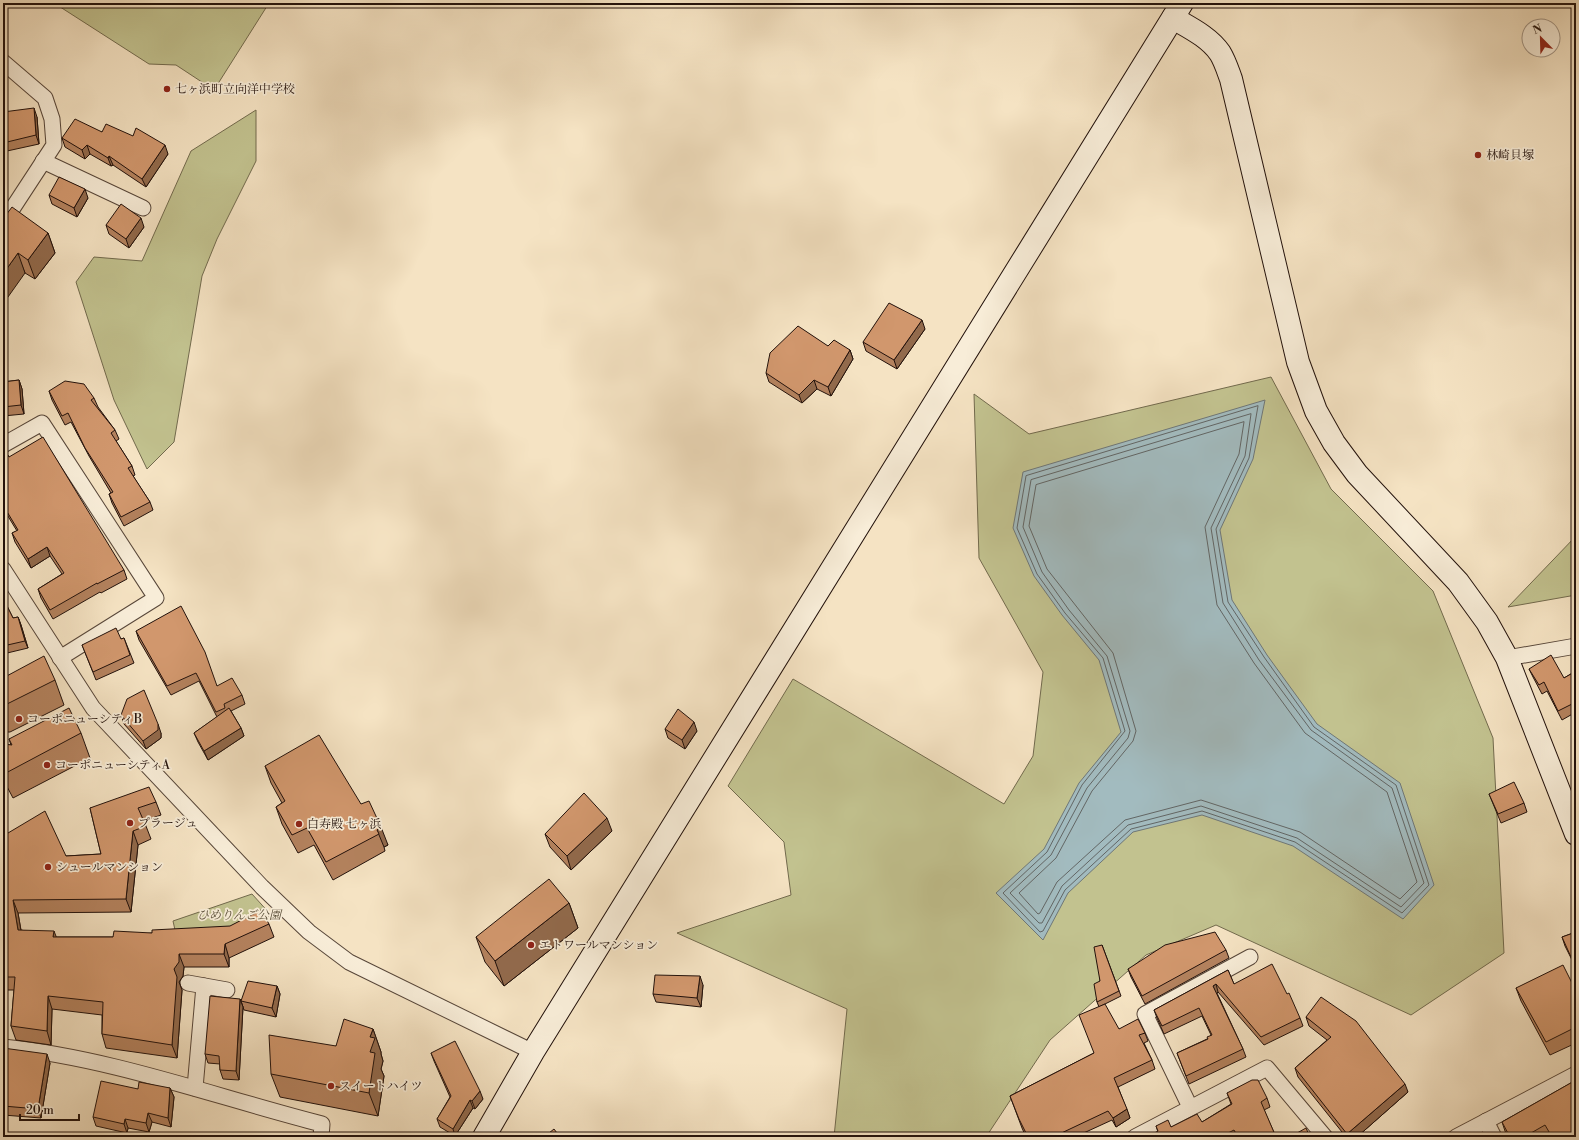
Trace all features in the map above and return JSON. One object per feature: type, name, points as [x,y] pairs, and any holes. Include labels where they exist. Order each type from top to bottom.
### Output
[{"type":"street","points":[[484,1137],[533,1052],[1178,11],[1215,46],[1221,55],[1231,79],[1298,362],[1316,411],[1334,443],[1357,474],[1458,582],[1487,622],[1507,658],[1576,834]]},
{"type":"street","points":[[3,62],[45,98],[52,119],[54,145],[3,223]]},
{"type":"street","points":[[43,161],[143,208]]},
{"type":"street","points":[[3,446],[42,423],[156,598],[60,658]]},
{"type":"street","points":[[3,569],[93,708],[262,887],[309,932],[349,962],[533,1052]]},
{"type":"street","points":[[1507,658],[1576,646]]},
{"type":"street","points":[[1190,1107],[1145,1014],[1250,957]]},
{"type":"street","points":[[188,983],[227,990]]},
{"type":"street","points":[[195,1088],[204,986]]},
{"type":"street","points":[[3,1047],[36,1050],[119,1067],[195,1088],[322,1124],[321,1137]]},
{"type":"street","points":[[1135,1137],[1267,1068],[1325,1137]]},
{"type":"street","points":[[1456,1137],[1576,1074]]},
{"type":"street","points":[[1486,1121],[1494,1137]]},
{"type":"green space","points":[[54,3],[269,3],[214,90],[176,65],[149,64]]},
{"type":"green space","points":[[256,110],[256,161],[217,239],[202,276],[174,442],[147,469],[114,400],[76,282],[94,257],[142,261],[191,151]]},
{"type":"green space","points":[[1271,377],[1331,489],[1433,591],[1493,738],[1504,953],[1411,1015],[1216,925],[1146,955],[1050,1040],[986,1137],[834,1137],[847,1009],[677,933],[791,895],[784,842],[728,786],[793,679],[1004,804],[1033,756],[1043,672],[979,558],[974,394],[1029,434]]},
{"type":"green space","points":[[1576,536],[1576,595],[1508,607]]},
{"type":"green space","name":"ひめりんご公園","points":[[252,894],[271,915],[245,931],[175,930],[173,921]]},
{"type":"water","points":[[1265,400],[1253,459],[1220,530],[1232,600],[1267,655],[1317,724],[1400,783],[1434,885],[1403,919],[1293,846],[1202,815],[1133,832],[1068,893],[1043,940],[996,893],[1044,849],[1079,783],[1121,732],[1099,660],[1062,615],[1034,576],[1013,528],[1023,472]]},
{"type":"building","points":[[34,108],[36,135],[3,143],[3,112]]},
{"type":"building","points":[[75,119],[102,132],[106,124],[133,136],[136,128],[165,145],[142,179],[109,156],[108,158],[87,145],[82,150],[62,138]]},
{"type":"building","points":[[59,177],[85,189],[74,208],[49,195]]},
{"type":"building","points":[[121,204],[141,218],[126,239],[106,225]]},
{"type":"building","points":[[12,207],[48,233],[28,260],[18,253],[3,274],[3,219]]},
{"type":"building","points":[[889,303],[922,320],[894,360],[863,342]]},
{"type":"building","points":[[798,326],[828,346],[834,340],[850,350],[828,387],[814,380],[799,395],[766,373],[770,353]]},
{"type":"building","points":[[19,380],[21,405],[3,407],[3,382]]},
{"type":"building","points":[[65,381],[84,384],[94,398],[91,400],[115,430],[111,433],[132,466],[128,468],[150,502],[121,517],[109,494],[113,492],[85,448],[68,413],[62,416],[49,391]]},
{"type":"building","points":[[43,437],[124,570],[97,583],[50,610],[38,589],[64,573],[47,547],[28,559],[12,533],[18,530],[3,505],[3,447],[9,457]]},
{"type":"building","points":[[3,598],[13,618],[18,617],[25,641],[3,646]]},
{"type":"building","points":[[181,606],[205,652],[217,686],[232,678],[242,695],[224,704],[225,708],[216,712],[196,673],[167,686],[136,631]]},
{"type":"building","points":[[116,628],[121,639],[124,638],[130,655],[93,672],[82,645]]},
{"type":"building","points":[[1551,655],[1564,678],[1576,671],[1576,702],[1558,711],[1544,682],[1539,685],[1529,669]]},
{"type":"building","points":[[44,656],[55,680],[3,706],[3,678]]},
{"type":"building","points":[[144,690],[158,724],[158,730],[143,741],[121,715],[127,699]]},
{"type":"building","points":[[69,708],[81,733],[4,774],[3,744],[12,745],[9,739]]},
{"type":"building","points":[[229,708],[241,728],[204,751],[194,733]]},
{"type":"building","points":[[678,709],[694,722],[682,740],[665,729]]},
{"type":"building","points":[[319,735],[361,804],[369,801],[381,827],[377,830],[379,834],[326,862],[307,828],[292,835],[276,807],[285,801],[265,766]]},
{"type":"building","points":[[1514,782],[1524,803],[1498,814],[1489,794]]},
{"type":"building","points":[[149,787],[156,802],[138,808],[146,826],[133,831],[126,899],[13,900],[18,930],[54,931],[53,937],[113,937],[114,931],[152,933],[152,930],[230,926],[261,910],[269,924],[225,944],[224,954],[179,954],[179,962],[174,969],[177,977],[172,1045],[102,1034],[103,1002],[48,996],[47,1031],[11,1026],[15,977],[3,977],[3,836],[45,811],[66,856],[101,854],[90,808]]},
{"type":"building","points":[[584,793],[607,818],[567,856],[545,834]]},
{"type":"building","points":[[549,879],[569,903],[495,961],[476,937]]},
{"type":"building","points":[[1215,932],[1226,950],[1142,996],[1128,969],[1165,945]]},
{"type":"building","points":[[1576,932],[1576,956],[1571,957],[1562,937]]},
{"type":"building","points":[[1102,945],[1119,991],[1097,1002],[1094,984],[1100,981],[1094,947]]},
{"type":"building","points":[[1272,964],[1287,994],[1289,993],[1300,1018],[1261,1037],[1216,984],[1213,986],[1243,1049],[1186,1076],[1177,1053],[1208,1039],[1207,1037],[1212,1035],[1199,1008],[1162,1026],[1154,1010],[1228,970],[1234,984]]},
{"type":"building","points":[[1563,965],[1576,991],[1576,1027],[1546,1042],[1516,988]]},
{"type":"building","points":[[655,975],[700,976],[697,998],[653,994]]},
{"type":"building","points":[[248,981],[277,986],[272,1008],[241,1001]]},
{"type":"building","points":[[210,996],[240,999],[236,1071],[220,1070],[219,1056],[205,1054]]},
{"type":"building","points":[[1321,997],[1356,1021],[1405,1084],[1347,1134],[1295,1068],[1331,1037],[1306,1017]]},
{"type":"building","points":[[1105,1004],[1119,1029],[1138,1019],[1145,1033],[1139,1035],[1152,1060],[1114,1078],[1127,1109],[1113,1118],[1108,1111],[1053,1137],[1028,1137],[1010,1096],[1094,1053],[1079,1015]]},
{"type":"building","points":[[344,1019],[373,1029],[370,1037],[375,1038],[370,1052],[375,1053],[369,1093],[271,1074],[269,1035],[336,1046]]},
{"type":"building","points":[[455,1041],[480,1091],[472,1101],[470,1100],[453,1129],[437,1119],[451,1096],[431,1053]]},
{"type":"building","points":[[3,1048],[47,1054],[38,1109],[3,1106]]},
{"type":"building","points":[[1252,1080],[1258,1080],[1267,1098],[1261,1102],[1276,1137],[1238,1137],[1234,1130],[1220,1137],[1147,1137],[1158,1131],[1156,1126],[1168,1120],[1171,1127],[1197,1114],[1202,1122],[1232,1104],[1227,1093]]},
{"type":"building","points":[[1576,1080],[1576,1137],[1552,1137],[1545,1125],[1524,1137],[1510,1137],[1502,1122]]},
{"type":"building","points":[[101,1081],[138,1089],[139,1082],[170,1088],[168,1118],[148,1113],[146,1123],[125,1119],[124,1124],[93,1117]]},
{"type":"building","points":[[1306,1128],[1310,1137],[1290,1137]]},
{"type":"building","points":[[554,1129],[560,1137],[544,1137]]},
{"type":"building","points":[[1474,1133],[1476,1137],[1467,1137]]},
{"type":"place","name":"七ヶ浜町立向洋中学校","points":[[167,89]]},
{"type":"place","name":"林崎貝塚","points":[[1478,155]]},
{"type":"place","name":"コーポニューシティB","points":[[19,719]]},
{"type":"place","name":"コーポニューシティA","points":[[47,765]]},
{"type":"place","name":"プラージュ","points":[[130,823]]},
{"type":"place","name":"白寿殿 七ヶ浜","points":[[299,824]]},
{"type":"place","name":"シュールマンション","points":[[48,867]]},
{"type":"place","name":"エトワールマンション","points":[[531,945]]},
{"type":"place","name":"スイートハイツ","points":[[331,1086]]}]
